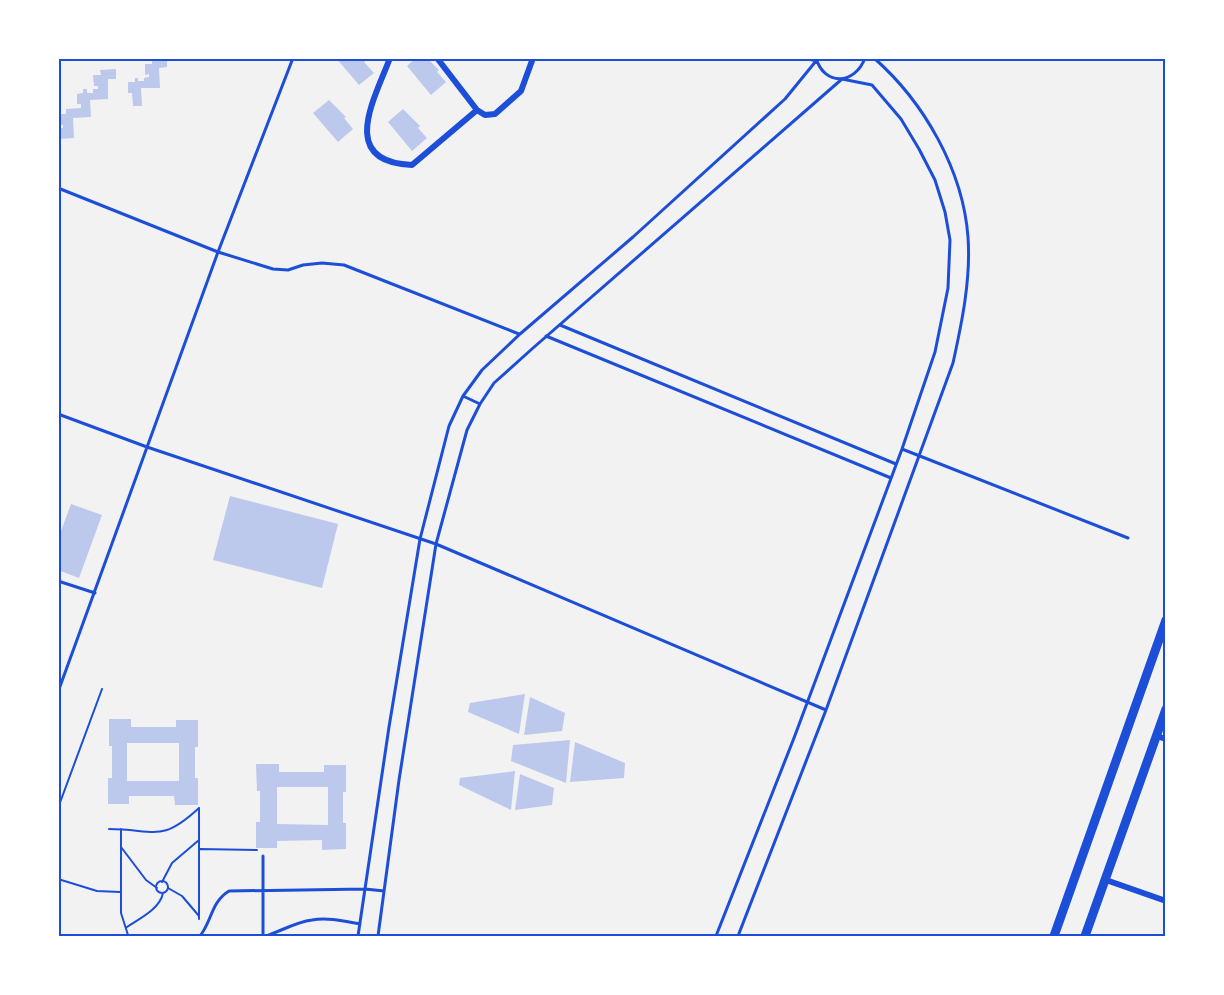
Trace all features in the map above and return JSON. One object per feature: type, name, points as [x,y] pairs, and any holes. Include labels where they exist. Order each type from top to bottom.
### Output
[{"type":"main road","points":[[1054,936],[1166,620]]},
{"type":"main road","points":[[1085,936],[1161,738],[1166,709]]},
{"type":"street","points":[[390,58],[367,121],[369,145],[381,160],[400,165],[412,165],[477,110]]},
{"type":"street","points":[[437,58],[477,110],[485,116],[495,114],[520,91],[533,58]]},
{"type":"street","points":[[1106,880],[1166,902]]},
{"type":"lane","points":[[58,692],[218,252],[293,58]]},
{"type":"lane","points":[[716,936],[902,449],[934,352],[948,288],[950,240],[945,212],[935,180],[901,119],[872,86],[826,75],[816,60],[806,58]]},
{"type":"lane","points":[[378,936],[399,780],[436,544],[467,430],[480,404],[495,383],[546,336],[842,79],[857,72],[865,58]]},
{"type":"lane","points":[[738,936],[826,710],[953,363],[966,290],[968,238],[961,200],[953,174],[918,106],[890,72],[874,58]]},
{"type":"lane","points":[[358,936],[420,539],[449,426],[463,396],[482,370],[520,334],[633,237],[785,99],[816,60]]},
{"type":"lane","points":[[58,188],[218,252],[273,269],[288,270],[322,262],[344,265],[520,334]]},
{"type":"lane","points":[[559,325],[896,464]]},
{"type":"lane","points":[[546,336],[891,477]]},
{"type":"lane","points":[[463,396],[480,404]]},
{"type":"lane","points":[[58,414],[147,447],[436,544],[826,710]]},
{"type":"lane","points":[[902,449],[1128,538]]},
{"type":"lane","points":[[58,581],[94,593]]},
{"type":"lane","points":[[263,856],[265,936],[314,919],[336,919],[360,924]]},
{"type":"lane","points":[[200,936],[220,896],[229,891],[364,889],[384,891]]},
{"type":"path","points":[[58,808],[102,689]]},
{"type":"path","points":[[109,829],[133,829],[151,834],[164,832],[182,823],[199,808],[199,918],[183,896],[162,882]]},
{"type":"path","points":[[121,829],[121,914],[128,935]]},
{"type":"path","points":[[157,888],[172,863],[199,840]]},
{"type":"path","points":[[121,847],[138,871],[160,893],[163,893]]},
{"type":"path","points":[[199,849],[257,850]]},
{"type":"path","points":[[58,879],[97,891],[120,892]]},
{"type":"path","points":[[126,928],[155,907],[168,888]]},
{"type":"building","points":[[167,58],[167,67],[159,68],[160,88],[141,88],[142,106],[133,106],[132,93],[128,93],[128,82],[135,82],[135,78],[138,78],[138,81],[144,81],[144,78],[149,77],[149,74],[145,75],[145,64],[152,64],[152,59]]},
{"type":"building","points":[[336,58],[365,58],[364,62],[374,73],[359,85]]},
{"type":"building","points":[[416,58],[427,58],[439,70],[437,72],[446,82],[431,95],[407,66]]},
{"type":"building","points":[[116,69],[116,79],[108,79],[108,99],[90,100],[91,117],[73,118],[74,138],[58,139],[58,128],[63,128],[63,125],[59,125],[59,114],[66,114],[66,109],[81,108],[81,104],[77,104],[77,94],[83,93],[83,89],[87,89],[87,93],[93,93],[93,89],[98,89],[98,86],[94,86],[93,75],[101,75],[100,70]]},
{"type":"building","points":[[329,100],[346,117],[344,118],[353,129],[338,142],[313,113]]},
{"type":"building","points":[[403,109],[420,126],[418,128],[427,138],[412,151],[388,122]]},
{"type":"building","points":[[230,496],[338,524],[322,588],[213,560]]},
{"type":"building","points":[[71,504],[102,515],[79,578],[58,570],[58,539]]},
{"type":"building","points":[[525,694],[519,734],[468,712],[470,703]]},
{"type":"building","points":[[530,697],[565,713],[562,731],[524,735]]},
{"type":"building","points":[[109,719],[131,719],[131,727],[176,727],[176,720],[198,720],[195,778],[198,778],[198,805],[175,805],[174,796],[129,796],[129,804],[108,804],[108,778],[112,778],[112,746],[109,746]],"holes":[[[127,743],[179,743],[179,781],[127,781]]]},
{"type":"building","points":[[570,740],[566,783],[511,761],[513,745]]},
{"type":"building","points":[[575,742],[625,763],[624,778],[570,782]]},
{"type":"building","points":[[256,764],[279,764],[279,772],[324,772],[324,765],[346,765],[343,823],[346,823],[346,849],[322,850],[322,840],[277,841],[277,848],[256,848],[256,822],[260,822],[260,791],[257,791]],"holes":[[[277,787],[328,787],[328,825],[277,824]]]},
{"type":"building","points":[[515,771],[511,810],[459,785],[460,778]]},
{"type":"building","points":[[520,774],[554,788],[552,805],[515,810]]}]
